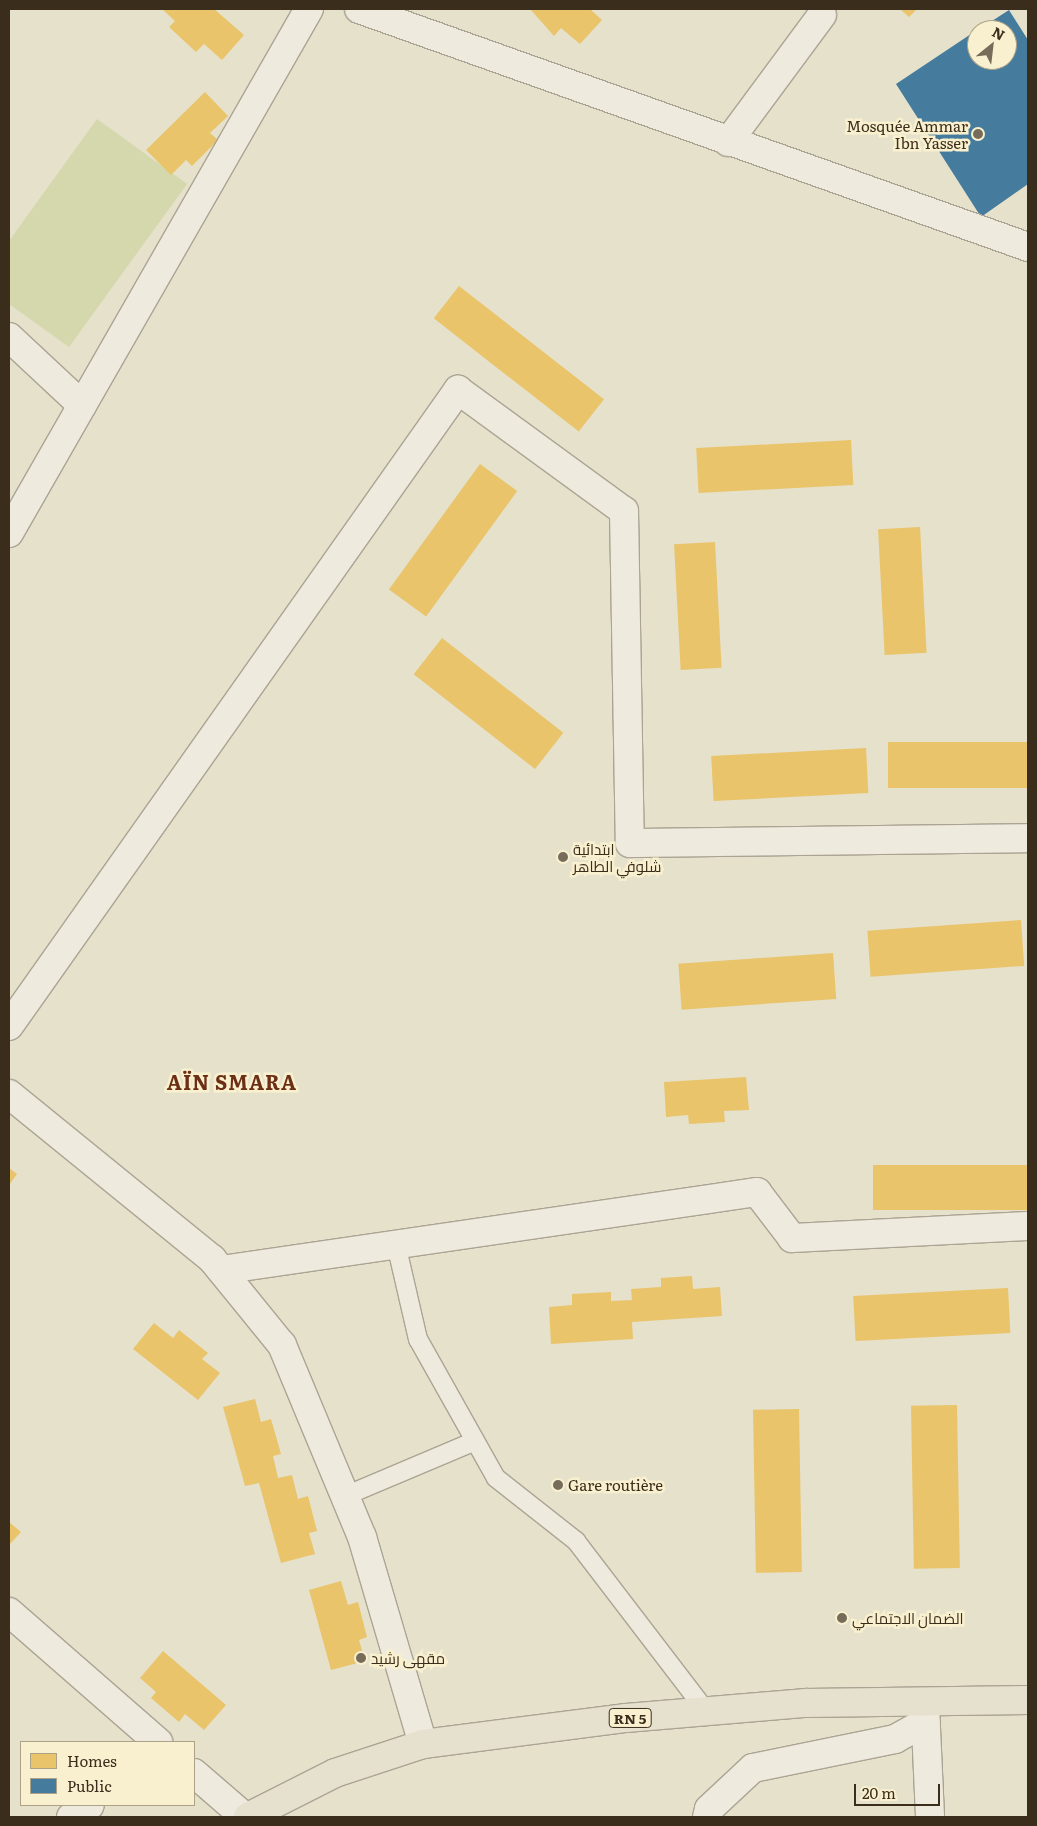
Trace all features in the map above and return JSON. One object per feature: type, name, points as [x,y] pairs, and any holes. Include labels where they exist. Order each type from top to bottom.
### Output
[{"type":"main road","name":"RN 5","points":[[247,1817],[335,1774],[423,1744],[706,1711],[926,1710],[1028,1700]]},
{"type":"street","points":[[9,533],[309,9]]},
{"type":"street","points":[[359,9],[728,142],[1028,247]]},
{"type":"street","points":[[728,142],[822,15]]},
{"type":"street","points":[[9,337],[82,405]]},
{"type":"street","points":[[9,1026],[458,390],[624,511],[630,843],[1028,838]]},
{"type":"street","points":[[9,1094],[221,1270],[282,1345],[362,1537],[423,1744]]},
{"type":"street","points":[[221,1270],[757,1192],[792,1238],[1028,1226]]},
{"type":"street","points":[[9,1612],[157,1741]]},
{"type":"street","points":[[707,1817],[709,1809],[753,1768],[895,1739],[926,1710]]},
{"type":"street","points":[[926,1710],[930,1817]]},
{"type":"street","points":[[195,1774],[247,1817]]},
{"type":"street","points":[[71,1817],[88,1806]]},
{"type":"lane","points":[[396,1244],[418,1339],[496,1478],[576,1541],[706,1711]]},
{"type":"lane","points":[[345,1496],[475,1441]]},
{"type":"green space","points":[[97,119],[187,184],[69,347],[9,304],[9,241]]},
{"type":"building: Homes","points":[[162,9],[214,9],[244,35],[222,60],[204,44],[196,52],[169,27],[175,21]]},
{"type":"building: Homes","points":[[530,9],[590,9],[602,20],[580,44],[561,28],[554,36]]},
{"type":"building: Homes","points":[[900,9],[917,9],[909,17]]},
{"type":"building: Homes","points":[[205,92],[228,116],[210,133],[218,140],[192,166],[186,160],[171,175],[146,150]]},
{"type":"building: Homes","points":[[459,286],[604,399],[579,432],[434,318]]},
{"type":"building: Homes","points":[[851,440],[853,485],[699,493],[696,448]]},
{"type":"building: Homes","points":[[480,464],[517,491],[426,616],[389,589]]},
{"type":"building: Homes","points":[[920,527],[927,653],[885,655],[878,529]]},
{"type":"building: Homes","points":[[715,542],[722,668],[681,670],[674,544]]},
{"type":"building: Homes","points":[[442,638],[563,733],[535,769],[414,674]]},
{"type":"building: Homes","points":[[888,742],[1028,742],[1028,788],[888,788]]},
{"type":"building: Homes","points":[[866,748],[868,793],[714,801],[711,756]]},
{"type":"building: Homes","points":[[1021,920],[1024,966],[871,977],[867,931]]},
{"type":"building: Homes","points":[[833,953],[836,999],[682,1010],[678,964]]},
{"type":"building: Homes","points":[[746,1077],[749,1110],[724,1111],[725,1122],[689,1124],[688,1115],[666,1117],[664,1082]]},
{"type":"building: Homes","points":[[873,1165],[1028,1165],[1028,1210],[873,1210]]},
{"type":"building: Homes","points":[[9,1168],[17,1174],[9,1185]]},
{"type":"building: Homes","points":[[692,1276],[693,1289],[720,1287],[722,1316],[632,1322],[633,1339],[551,1344],[549,1307],[572,1305],[572,1294],[611,1292],[611,1301],[632,1300],[631,1289],[661,1287],[661,1278]]},
{"type":"building: Homes","points":[[1008,1288],[1010,1333],[856,1341],[853,1296]]},
{"type":"building: Homes","points":[[154,1323],[173,1338],[179,1330],[208,1353],[202,1359],[220,1373],[198,1400],[133,1349]]},
{"type":"building: Homes","points":[[255,1399],[261,1422],[271,1419],[281,1454],[273,1456],[278,1478],[292,1475],[298,1499],[308,1496],[317,1531],[309,1533],[315,1554],[281,1563],[259,1483],[245,1486],[223,1407]]},
{"type":"building: Homes","points":[[957,1405],[960,1568],[914,1569],[911,1406]]},
{"type":"building: Homes","points":[[799,1409],[802,1572],[756,1573],[753,1410]]},
{"type":"building: Homes","points":[[9,1522],[21,1532],[9,1545]]},
{"type":"building: Homes","points":[[341,1581],[348,1605],[358,1602],[367,1637],[359,1640],[365,1661],[331,1670],[309,1590]]},
{"type":"building: Homes","points":[[163,1651],[226,1705],[204,1730],[185,1714],[179,1722],[151,1698],[156,1692],[140,1678]]},
{"type":"building: Public","name":"Mosquée Ammar Ibn Yasser","points":[[1009,10],[1015,20],[994,20]]},
{"type":"building: Public","name":"Mosquée Ammar Ibn Yasser","points":[[1017,23],[1028,40],[1028,184],[981,217],[896,84],[967,37],[967,70],[1017,70]]},
{"type":"place","name":"Mosquée Ammar Ibn Yasser","points":[[978,134]]},
{"type":"place","name":"ابتدائية شلوفي الطاهر","points":[[563,857]]},
{"type":"place","name":"Gare routière","points":[[558,1485]]},
{"type":"place","name":"الضمان الاجتماعي","points":[[842,1618]]},
{"type":"place","name":"مقهى رشيد","points":[[361,1658]]},
{"type":"district","name":"AÏN SMARA","points":[[232,1081]]}]
